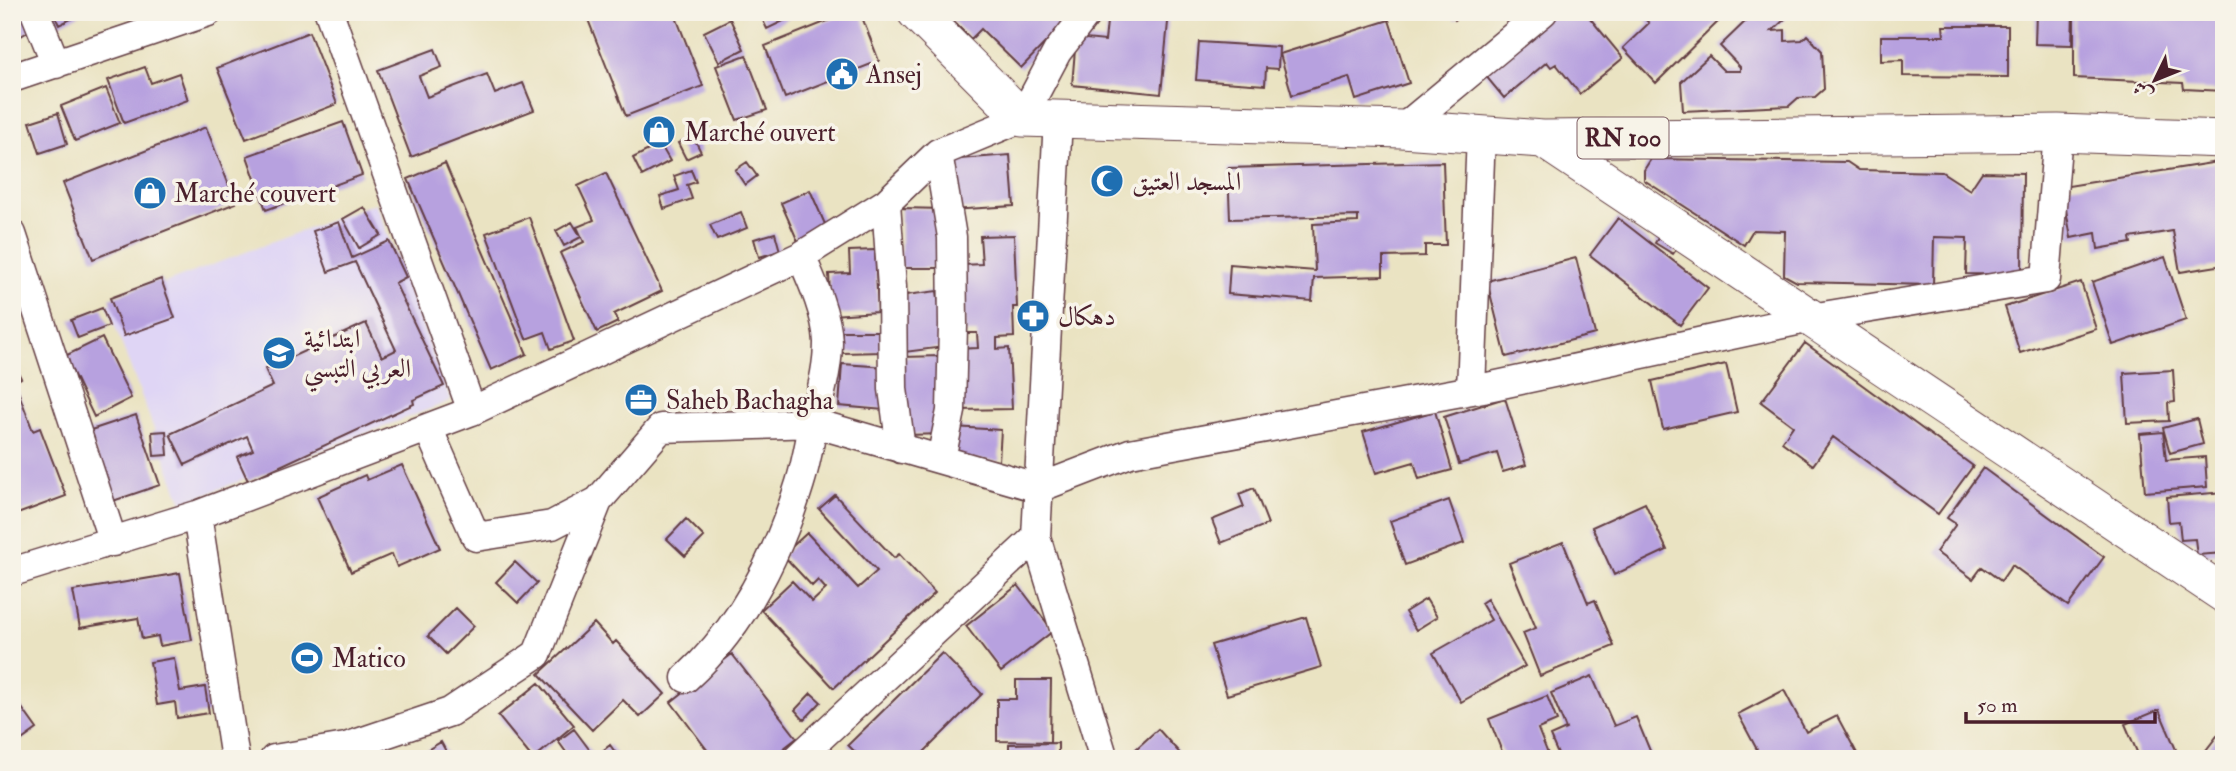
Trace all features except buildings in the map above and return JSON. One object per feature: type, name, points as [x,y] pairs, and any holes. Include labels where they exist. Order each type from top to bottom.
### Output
[{"type":"main road","points":[[916,12],[1022,118]]},
{"type":"main road","name":"RN 100","points":[[1022,118],[1402,129],[1543,139],[2058,133],[2224,139]]},
{"type":"main road","points":[[1543,139],[2224,594]]},
{"type":"street","points":[[35,12],[56,64]]},
{"type":"street","points":[[12,78],[208,12]]},
{"type":"street","points":[[329,12],[472,411]]},
{"type":"street","points":[[12,572],[197,515],[472,411],[801,256],[886,203],[938,153],[1022,118],[1057,52],[1088,12]]},
{"type":"street","points":[[1402,129],[1543,12]]},
{"type":"street","points":[[1058,119],[1036,537],[1104,759]]},
{"type":"street","points":[[274,759],[346,747],[450,712],[537,654],[598,501],[661,428],[814,423],[1039,488],[1130,453],[1471,390],[1811,318],[2046,279],[2058,133]]},
{"type":"street","points":[[1471,390],[1481,134]]},
{"type":"street","points":[[938,153],[951,237],[953,325],[951,411],[941,459]]},
{"type":"street","points":[[886,203],[892,287],[893,389],[901,449]]},
{"type":"street","points":[[12,234],[113,542]]},
{"type":"street","points":[[686,678],[724,638],[766,569],[783,533],[801,481],[823,390],[828,341],[816,291],[801,256]]},
{"type":"street","points":[[428,428],[476,537],[552,525],[598,501]]},
{"type":"street","points":[[197,515],[236,759]]},
{"type":"street","points":[[797,759],[1036,537]]},
{"type":"shaded area","name":"ابتدائية العربي التبسي","points":[[375,203],[451,401],[182,503],[107,305]]},
{"type":"place","name":"Ansej","points":[[842,74]]},
{"type":"place","name":"Marché ouvert","points":[[659,132]]},
{"type":"place","name":"المسجد العتيق","points":[[1107,181]]},
{"type":"place","name":"Marché couvert","points":[[150,193]]},
{"type":"place","name":"دهكال","points":[[1033,316]]},
{"type":"place","name":"ابتدائية العربي التبسي","points":[[279,353]]},
{"type":"place","name":"Saheb Bachagha","points":[[641,400]]},
{"type":"place","name":"Matico","points":[[307,658]]}]
